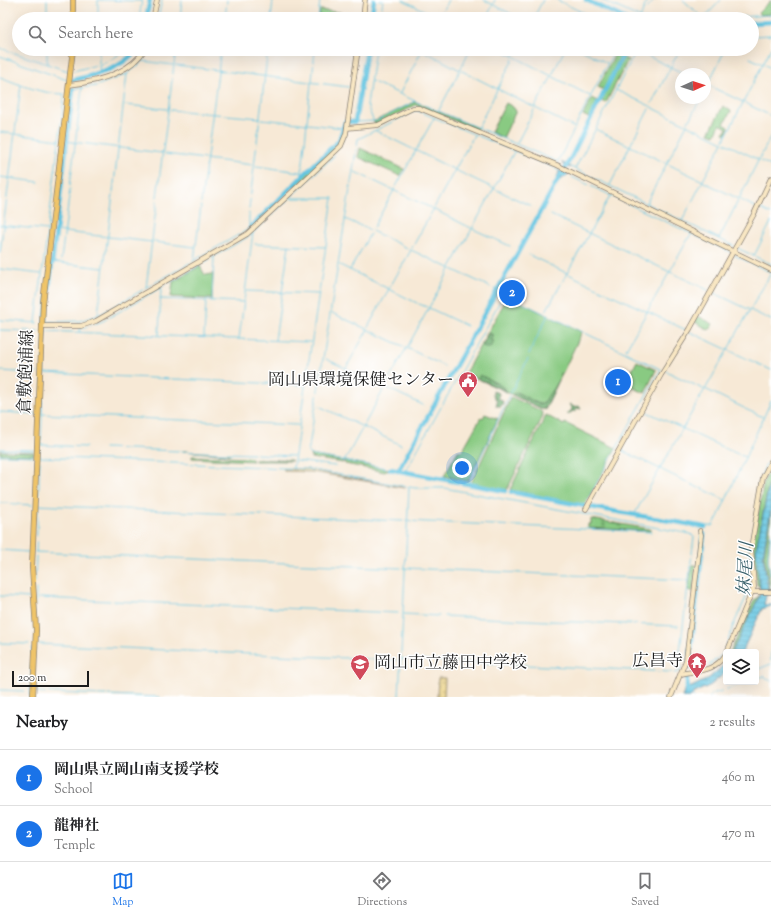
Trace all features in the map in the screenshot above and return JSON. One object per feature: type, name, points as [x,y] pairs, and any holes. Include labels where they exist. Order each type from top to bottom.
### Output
[{"type":"main road","points":[[73,0],[73,12]]},
{"type":"main road","name":"倉敷飽浦線","points":[[33,697],[36,630],[32,567],[44,326],[44,288],[72,56]]},
{"type":"street","points":[[154,12],[157,0]]},
{"type":"street","points":[[363,12],[365,0]]},
{"type":"street","points":[[69,85],[88,82],[114,74],[134,62],[139,56]]},
{"type":"street","points":[[44,326],[81,326],[96,321],[247,234],[341,146],[344,141],[347,128],[357,56]]},
{"type":"street","points":[[347,128],[380,124],[416,107],[565,169],[771,270]]},
{"type":"street","points":[[586,509],[661,375],[690,329],[734,251],[771,178]]},
{"type":"street","points":[[728,649],[755,592],[751,548],[763,477],[771,461]]},
{"type":"street","points":[[671,697],[681,674],[687,652],[701,535],[700,531]]},
{"type":"street","points":[[755,592],[770,592]]},
{"type":"street","points":[[681,674],[709,669],[718,664],[723,657]]},
{"type":"green space","points":[[771,0],[771,14],[760,15],[759,12]]},
{"type":"green space","points":[[320,10],[337,12],[320,12]]},
{"type":"green space","points":[[614,56],[621,57],[604,90],[598,87]]},
{"type":"green space","points":[[623,58],[628,60],[606,103],[601,101]]},
{"type":"green space","points":[[592,98],[598,101],[589,118],[583,115]]},
{"type":"green space","points":[[415,102],[477,128],[476,130],[416,105],[379,124],[375,124],[373,122]]},
{"type":"green space","points":[[506,103],[513,107],[516,111],[503,138],[491,132]]},
{"type":"green space","points":[[723,106],[731,111],[724,124],[729,127],[726,134],[724,133],[727,128],[720,124],[715,135],[709,133]]},
{"type":"green space","points":[[344,130],[339,144],[326,160],[297,186],[294,186],[339,143]]},
{"type":"green space","points":[[360,148],[404,169],[400,176],[358,157]]},
{"type":"green space","points":[[200,266],[205,275],[213,274],[212,299],[171,297],[173,282]]},
{"type":"green space","points":[[508,296],[582,332],[545,410],[465,373]]},
{"type":"green space","points":[[698,316],[713,324],[709,330],[695,322]]},
{"type":"green space","points":[[489,333],[492,334],[492,337],[489,339],[493,341],[490,348],[484,348],[482,345]]},
{"type":"green space","points":[[637,361],[656,370],[645,393],[627,385],[626,382]]},
{"type":"green space","points":[[560,373],[562,374],[545,409],[512,395],[516,392],[539,404],[543,404],[560,377]]},
{"type":"green space","points":[[480,375],[500,385],[507,391],[478,379]]},
{"type":"green space","points":[[493,391],[499,393],[498,398],[502,400],[503,403],[501,406],[496,406],[497,401],[493,395]]},
{"type":"green space","points":[[511,397],[541,411],[543,416],[507,490],[471,483]]},
{"type":"green space","points":[[569,404],[574,407],[579,406],[581,409],[576,408],[576,412],[573,411],[568,415],[567,413],[572,410]]},
{"type":"green space","points":[[485,414],[498,419],[468,481],[444,476],[458,451],[462,451],[481,417],[483,418]]},
{"type":"green space","points":[[546,415],[564,425],[565,423],[616,448],[585,505],[510,490]]},
{"type":"green space","points":[[0,451],[34,452],[34,455],[0,454]]},
{"type":"green space","points":[[183,451],[230,454],[229,455]]},
{"type":"green space","points":[[310,455],[343,461],[343,463],[311,458]]},
{"type":"green space","points":[[192,456],[252,458],[253,461],[192,458]]},
{"type":"green space","points":[[255,459],[291,460],[292,461],[255,461]]},
{"type":"green space","points":[[344,461],[388,469],[385,472],[345,464]]},
{"type":"green space","points":[[771,463],[771,472],[756,549],[760,590],[759,586],[757,585],[752,549],[764,481]]},
{"type":"green space","points":[[771,510],[768,557],[770,591],[764,555]]},
{"type":"green space","points":[[591,519],[650,529],[650,531],[588,528],[588,524],[591,524]]},
{"type":"green space","points":[[692,565],[696,565],[693,592],[688,591]]},
{"type":"green space","points":[[759,596],[733,649],[731,649],[754,600]]},
{"type":"sand","points":[[283,469],[307,469],[405,488],[312,472],[285,471]]},
{"type":"sand","points":[[438,678],[445,678],[444,697],[437,697]]},
{"type":"water","points":[[561,162],[571,167],[567,168],[565,172],[569,175],[559,180],[557,179],[559,171],[563,171],[565,166]]},
{"type":"water","name":"妹尾川","points":[[771,474],[771,509],[763,555],[768,588],[764,605],[771,604],[771,606],[762,609],[743,649],[733,649],[759,597],[760,586],[756,549]]},
{"type":"water","points":[[723,666],[723,675],[711,685],[694,693],[690,697],[682,697],[685,690],[708,679]]},
{"type":"waterway","points":[[47,0],[47,12]]},
{"type":"waterway","points":[[98,12],[98,0],[142,1]]},
{"type":"waterway","points":[[140,12],[142,0]]},
{"type":"waterway","points":[[147,12],[150,0]]},
{"type":"waterway","points":[[159,12],[162,0]]},
{"type":"waterway","points":[[181,12],[182,0]]},
{"type":"waterway","points":[[226,12],[227,0]]},
{"type":"waterway","points":[[272,12],[273,0]]},
{"type":"waterway","points":[[319,12],[320,0]]},
{"type":"waterway","points":[[372,12],[374,0]]},
{"type":"waterway","points":[[381,12],[383,0]]},
{"type":"waterway","points":[[403,0],[427,12]]},
{"type":"waterway","points":[[442,12],[448,0]]},
{"type":"waterway","points":[[484,0],[492,4]]},
{"type":"waterway","points":[[489,12],[495,0]]},
{"type":"waterway","points":[[537,12],[543,0]]},
{"type":"waterway","points":[[557,0],[582,12]]},
{"type":"waterway","points":[[586,0],[611,12]]},
{"type":"waterway","points":[[601,0],[628,12]]},
{"type":"waterway","points":[[643,12],[647,0]]},
{"type":"waterway","points":[[647,8],[655,0]]},
{"type":"waterway","points":[[683,0],[696,12]]},
{"type":"waterway","points":[[710,12],[721,0]]},
{"type":"waterway","points":[[494,5],[508,12]]},
{"type":"waterway","points":[[759,16],[771,15]]},
{"type":"waterway","points":[[759,23],[771,22]]},
{"type":"waterway","points":[[759,36],[771,35]]},
{"type":"waterway","points":[[0,48],[12,52]]},
{"type":"waterway","points":[[724,140],[771,48]]},
{"type":"waterway","points":[[0,56],[67,80]]},
{"type":"waterway","points":[[24,56],[68,71]]},
{"type":"waterway","points":[[47,56],[47,64]]},
{"type":"waterway","points":[[99,56],[99,64]]},
{"type":"waterway","points":[[100,72],[99,66],[116,56]]},
{"type":"waterway","points":[[73,80],[108,70],[124,62],[131,56]]},
{"type":"waterway","points":[[73,89],[96,86],[127,74],[140,64],[145,56]]},
{"type":"waterway","points":[[157,197],[175,56]]},
{"type":"waterway","points":[[201,203],[220,56]]},
{"type":"waterway","points":[[249,209],[267,56]]},
{"type":"waterway","points":[[312,81],[314,56]]},
{"type":"waterway","points":[[250,228],[339,140],[345,122],[355,122],[366,56]]},
{"type":"waterway","points":[[373,120],[367,105],[374,56]]},
{"type":"waterway","points":[[400,93],[419,56]]},
{"type":"waterway","points":[[433,56],[460,70]]},
{"type":"waterway","points":[[460,70],[467,56]]},
{"type":"waterway","points":[[552,75],[562,56]]},
{"type":"waterway","points":[[594,56],[607,63]]},
{"type":"waterway","points":[[575,127],[611,56]]},
{"type":"waterway","points":[[565,169],[622,56]]},
{"type":"waterway","points":[[575,169],[633,56]]},
{"type":"waterway","points":[[647,56],[675,69]]},
{"type":"waterway","points":[[652,103],[676,56]]},
{"type":"waterway","points":[[711,78],[722,56]]},
{"type":"waterway","points":[[515,57],[590,96]]},
{"type":"waterway","points":[[750,58],[763,64]]},
{"type":"waterway","points":[[478,127],[513,59]]},
{"type":"waterway","points":[[143,61],[173,65]]},
{"type":"waterway","points":[[73,71],[97,65]]},
{"type":"waterway","points":[[176,65],[349,87]]},
{"type":"waterway","points":[[765,65],[771,68]]},
{"type":"waterway","points":[[462,71],[575,128]]},
{"type":"waterway","points":[[439,110],[459,72]]},
{"type":"waterway","points":[[113,192],[127,74]]},
{"type":"waterway","points":[[0,77],[40,91],[64,94]]},
{"type":"waterway","points":[[535,107],[551,78]]},
{"type":"waterway","points":[[371,81],[415,101]]},
{"type":"waterway","points":[[302,172],[311,83]]},
{"type":"waterway","points":[[0,253],[21,84]]},
{"type":"waterway","points":[[711,87],[743,102]]},
{"type":"waterway","points":[[70,186],[82,88]]},
{"type":"waterway","points":[[45,323],[73,89]]},
{"type":"waterway","points":[[616,90],[650,106]]},
{"type":"waterway","points":[[36,322],[61,125],[63,94]]},
{"type":"waterway","points":[[355,122],[377,121],[415,101],[558,162]]},
{"type":"waterway","points":[[745,103],[771,116]]},
{"type":"waterway","points":[[688,122],[698,104]]},
{"type":"waterway","points":[[125,105],[167,109]]},
{"type":"waterway","points":[[651,107],[723,142]]},
{"type":"waterway","points":[[610,185],[649,109]]},
{"type":"waterway","points":[[171,110],[260,118]]},
{"type":"waterway","points":[[386,468],[311,455],[308,453],[358,139],[416,110],[553,167]]},
{"type":"waterway","points":[[517,143],[534,110]]},
{"type":"waterway","points":[[373,228],[434,118]]},
{"type":"waterway","points":[[262,119],[344,128]]},
{"type":"waterway","points":[[646,204],[687,124]]},
{"type":"waterway","points":[[558,161],[574,130]]},
{"type":"waterway","points":[[597,130],[703,181]]},
{"type":"waterway","points":[[376,131],[453,169]]},
{"type":"waterway","points":[[0,132],[59,140]]},
{"type":"waterway","points":[[412,248],[474,135]]},
{"type":"waterway","points":[[760,158],[771,136]]},
{"type":"waterway","points":[[64,141],[162,153]]},
{"type":"waterway","points":[[682,221],[723,142]]},
{"type":"waterway","points":[[725,143],[759,160]]},
{"type":"waterway","points":[[408,346],[514,152]]},
{"type":"waterway","points":[[253,233],[337,153]]},
{"type":"waterway","points":[[165,154],[253,165]]},
{"type":"waterway","points":[[719,239],[759,159]]},
{"type":"waterway","points":[[761,161],[771,166]]},
{"type":"waterway","points":[[256,166],[300,172],[304,174]]},
{"type":"waterway","points":[[571,167],[734,246]]},
{"type":"waterway","points":[[555,169],[560,171]]},
{"type":"waterway","points":[[455,170],[531,206]]},
{"type":"waterway","points":[[355,172],[431,208]]},
{"type":"waterway","points":[[398,471],[561,174]]},
{"type":"waterway","points":[[0,177],[39,182]]},
{"type":"waterway","points":[[572,177],[730,252]]},
{"type":"waterway","points":[[704,182],[739,199]]},
{"type":"waterway","points":[[61,260],[70,189]]},
{"type":"waterway","points":[[98,314],[113,194]]},
{"type":"waterway","points":[[546,311],[610,196]]},
{"type":"waterway","points":[[291,198],[333,198],[293,468]]},
{"type":"waterway","points":[[741,200],[755,207]]},
{"type":"waterway","points":[[146,288],[157,201]]},
{"type":"waterway","points":[[194,261],[201,206]]},
{"type":"waterway","points":[[759,208],[771,214]]},
{"type":"waterway","points":[[433,209],[471,228]]},
{"type":"waterway","points":[[249,213],[249,226]]},
{"type":"waterway","points":[[551,215],[628,252]]},
{"type":"waterway","points":[[345,219],[370,230]]},
{"type":"waterway","points":[[754,256],[771,222]]},
{"type":"waterway","points":[[0,225],[47,230]]},
{"type":"waterway","points":[[473,229],[510,246]]},
{"type":"waterway","points":[[48,322],[79,321],[99,315],[247,230]]},
{"type":"waterway","points":[[56,231],[152,242]]},
{"type":"waterway","points":[[372,231],[409,249]]},
{"type":"waterway","points":[[239,339],[253,232]]},
{"type":"waterway","points":[[80,332],[80,329],[103,321],[253,234]]},
{"type":"waterway","points":[[350,270],[370,234]]},
{"type":"waterway","points":[[626,349],[691,234]]},
{"type":"waterway","points":[[154,242],[195,247]]},
{"type":"waterway","points":[[255,244],[325,247]]},
{"type":"waterway","points":[[275,340],[289,245]]},
{"type":"waterway","points":[[737,248],[771,264]]},
{"type":"waterway","points":[[390,287],[411,250],[490,287]]},
{"type":"waterway","points":[[630,253],[708,290]]},
{"type":"waterway","points":[[529,255],[606,292]]},
{"type":"waterway","points":[[734,255],[770,272]]},
{"type":"waterway","points":[[212,300],[214,258]]},
{"type":"waterway","points":[[52,262],[103,268]]},
{"type":"waterway","points":[[340,265],[417,303]]},
{"type":"waterway","points":[[0,269],[41,274]]},
{"type":"waterway","points":[[706,388],[771,273]]},
{"type":"waterway","points":[[159,335],[161,288]]},
{"type":"waterway","points":[[368,327],[389,289]]},
{"type":"waterway","points":[[494,289],[505,294]]},
{"type":"waterway","points":[[247,291],[318,294]]},
{"type":"waterway","points":[[712,292],[771,320]]},
{"type":"waterway","points":[[608,293],[686,330]]},
{"type":"waterway","points":[[405,472],[504,294]]},
{"type":"waterway","points":[[508,296],[583,332]]},
{"type":"waterway","points":[[160,299],[244,302]]},
{"type":"waterway","points":[[204,337],[206,301]]},
{"type":"waterway","points":[[419,304],[427,307]]},
{"type":"waterway","points":[[429,308],[467,326]]},
{"type":"waterway","points":[[330,312],[405,347]]},
{"type":"waterway","points":[[529,354],[548,315]]},
{"type":"waterway","points":[[0,320],[37,323]]},
{"type":"waterway","points":[[346,368],[368,329]]},
{"type":"waterway","points":[[0,330],[38,331]]},
{"type":"waterway","points":[[46,331],[310,342]]},
{"type":"waterway","points":[[690,332],[771,370]]},
{"type":"waterway","points":[[585,333],[660,369]]},
{"type":"waterway","points":[[41,445],[45,334]]},
{"type":"waterway","points":[[326,359],[385,387],[407,347]]},
{"type":"waterway","points":[[407,348],[444,366]]},
{"type":"waterway","points":[[510,394],[528,359]]},
{"type":"waterway","points":[[584,506],[661,369]]},
{"type":"waterway","points":[[0,371],[37,373]]},
{"type":"waterway","points":[[666,371],[703,389]]},
{"type":"waterway","points":[[43,373],[304,385]]},
{"type":"waterway","points":[[345,460],[385,387],[423,405]]},
{"type":"waterway","points":[[705,389],[744,408]]},
{"type":"waterway","points":[[634,515],[705,389]]},
{"type":"waterway","points":[[468,484],[509,396]]},
{"type":"waterway","points":[[706,526],[713,526],[718,517],[771,401]]},
{"type":"waterway","points":[[319,406],[401,445]]},
{"type":"waterway","points":[[745,409],[763,417]]},
{"type":"waterway","points":[[643,410],[722,447]]},
{"type":"waterway","points":[[0,412],[36,414]]},
{"type":"waterway","points":[[41,414],[298,425]]},
{"type":"waterway","points":[[41,445],[86,447]]},
{"type":"waterway","points":[[104,448],[253,454]]},
{"type":"waterway","points":[[724,448],[745,457]]},
{"type":"waterway","points":[[0,449],[34,450]]},
{"type":"waterway","points":[[621,450],[699,488]]},
{"type":"waterway","points":[[256,454],[293,456]]},
{"type":"waterway","points":[[0,455],[35,456]]},
{"type":"waterway","points":[[40,455],[40,457],[307,469],[415,488],[444,488],[691,534],[694,537],[679,659],[681,667],[679,672],[675,673]]},
{"type":"waterway","points":[[761,476],[765,466],[771,458]]},
{"type":"waterway","points":[[296,461],[335,466]]},
{"type":"waterway","points":[[36,552],[40,462]]},
{"type":"waterway","points":[[390,469],[505,491]]},
{"type":"waterway","points":[[399,697],[409,488]]},
{"type":"waterway","points":[[701,488],[725,500]]},
{"type":"waterway","points":[[511,492],[585,506]]},
{"type":"waterway","points":[[0,503],[32,505]]},
{"type":"waterway","points":[[36,505],[257,515]]},
{"type":"waterway","points":[[590,507],[705,527]]},
{"type":"waterway","points":[[259,515],[403,521]]},
{"type":"waterway","points":[[406,521],[651,532]]},
{"type":"waterway","points":[[689,667],[704,534]]},
{"type":"waterway","points":[[771,534],[768,559],[771,575]]},
{"type":"waterway","points":[[708,666],[724,653],[733,626],[749,591],[749,548]]},
{"type":"waterway","points":[[0,550],[29,552]]},
{"type":"waterway","points":[[35,552],[401,568]]},
{"type":"waterway","points":[[35,582],[36,556]]},
{"type":"waterway","points":[[404,568],[688,580]]},
{"type":"waterway","points":[[36,589],[36,605]]},
{"type":"waterway","points":[[0,596],[29,598]]},
{"type":"waterway","points":[[39,598],[110,601]]},
{"type":"waterway","points":[[113,601],[253,607]]},
{"type":"waterway","points":[[255,607],[398,613]]},
{"type":"waterway","points":[[404,614],[439,616]]},
{"type":"waterway","points":[[444,616],[547,621]]},
{"type":"waterway","points":[[549,621],[678,626]]},
{"type":"waterway","points":[[0,643],[29,644]]},
{"type":"waterway","points":[[39,644],[251,654]]},
{"type":"waterway","points":[[30,697],[32,648]]},
{"type":"waterway","points":[[771,650],[771,661]]},
{"type":"waterway","points":[[253,654],[396,660]]},
{"type":"waterway","points":[[401,659],[672,672]]},
{"type":"waterway","points":[[759,669],[771,664]]},
{"type":"waterway","points":[[688,669],[701,668]]},
{"type":"waterway","points":[[759,678],[764,676],[771,681]]},
{"type":"waterway","points":[[687,677],[687,694]]},
{"type":"waterway","points":[[727,689],[738,685]]},
{"type":"waterway","points":[[0,690],[24,691]]},
{"type":"waterway","points":[[710,697],[711,694],[722,691]]},
{"type":"waterway","points":[[35,692],[106,695]]},
{"type":"waterway","points":[[666,697],[668,693]]},
{"type":"waterway","points":[[691,694],[694,697]]},
{"type":"waterway","points":[[108,695],[160,697]]},
{"type":"place","name":"龍神社","points":[[512,293]]},
{"type":"place","name":"岡山県立岡山南支援学校","points":[[618,382]]},
{"type":"place","name":"岡山県環境保健センター","points":[[468,398]]},
{"type":"place","name":"広昌寺","points":[[697,679]]},
{"type":"place","name":"岡山市立藤田中学校","points":[[360,681]]}]
